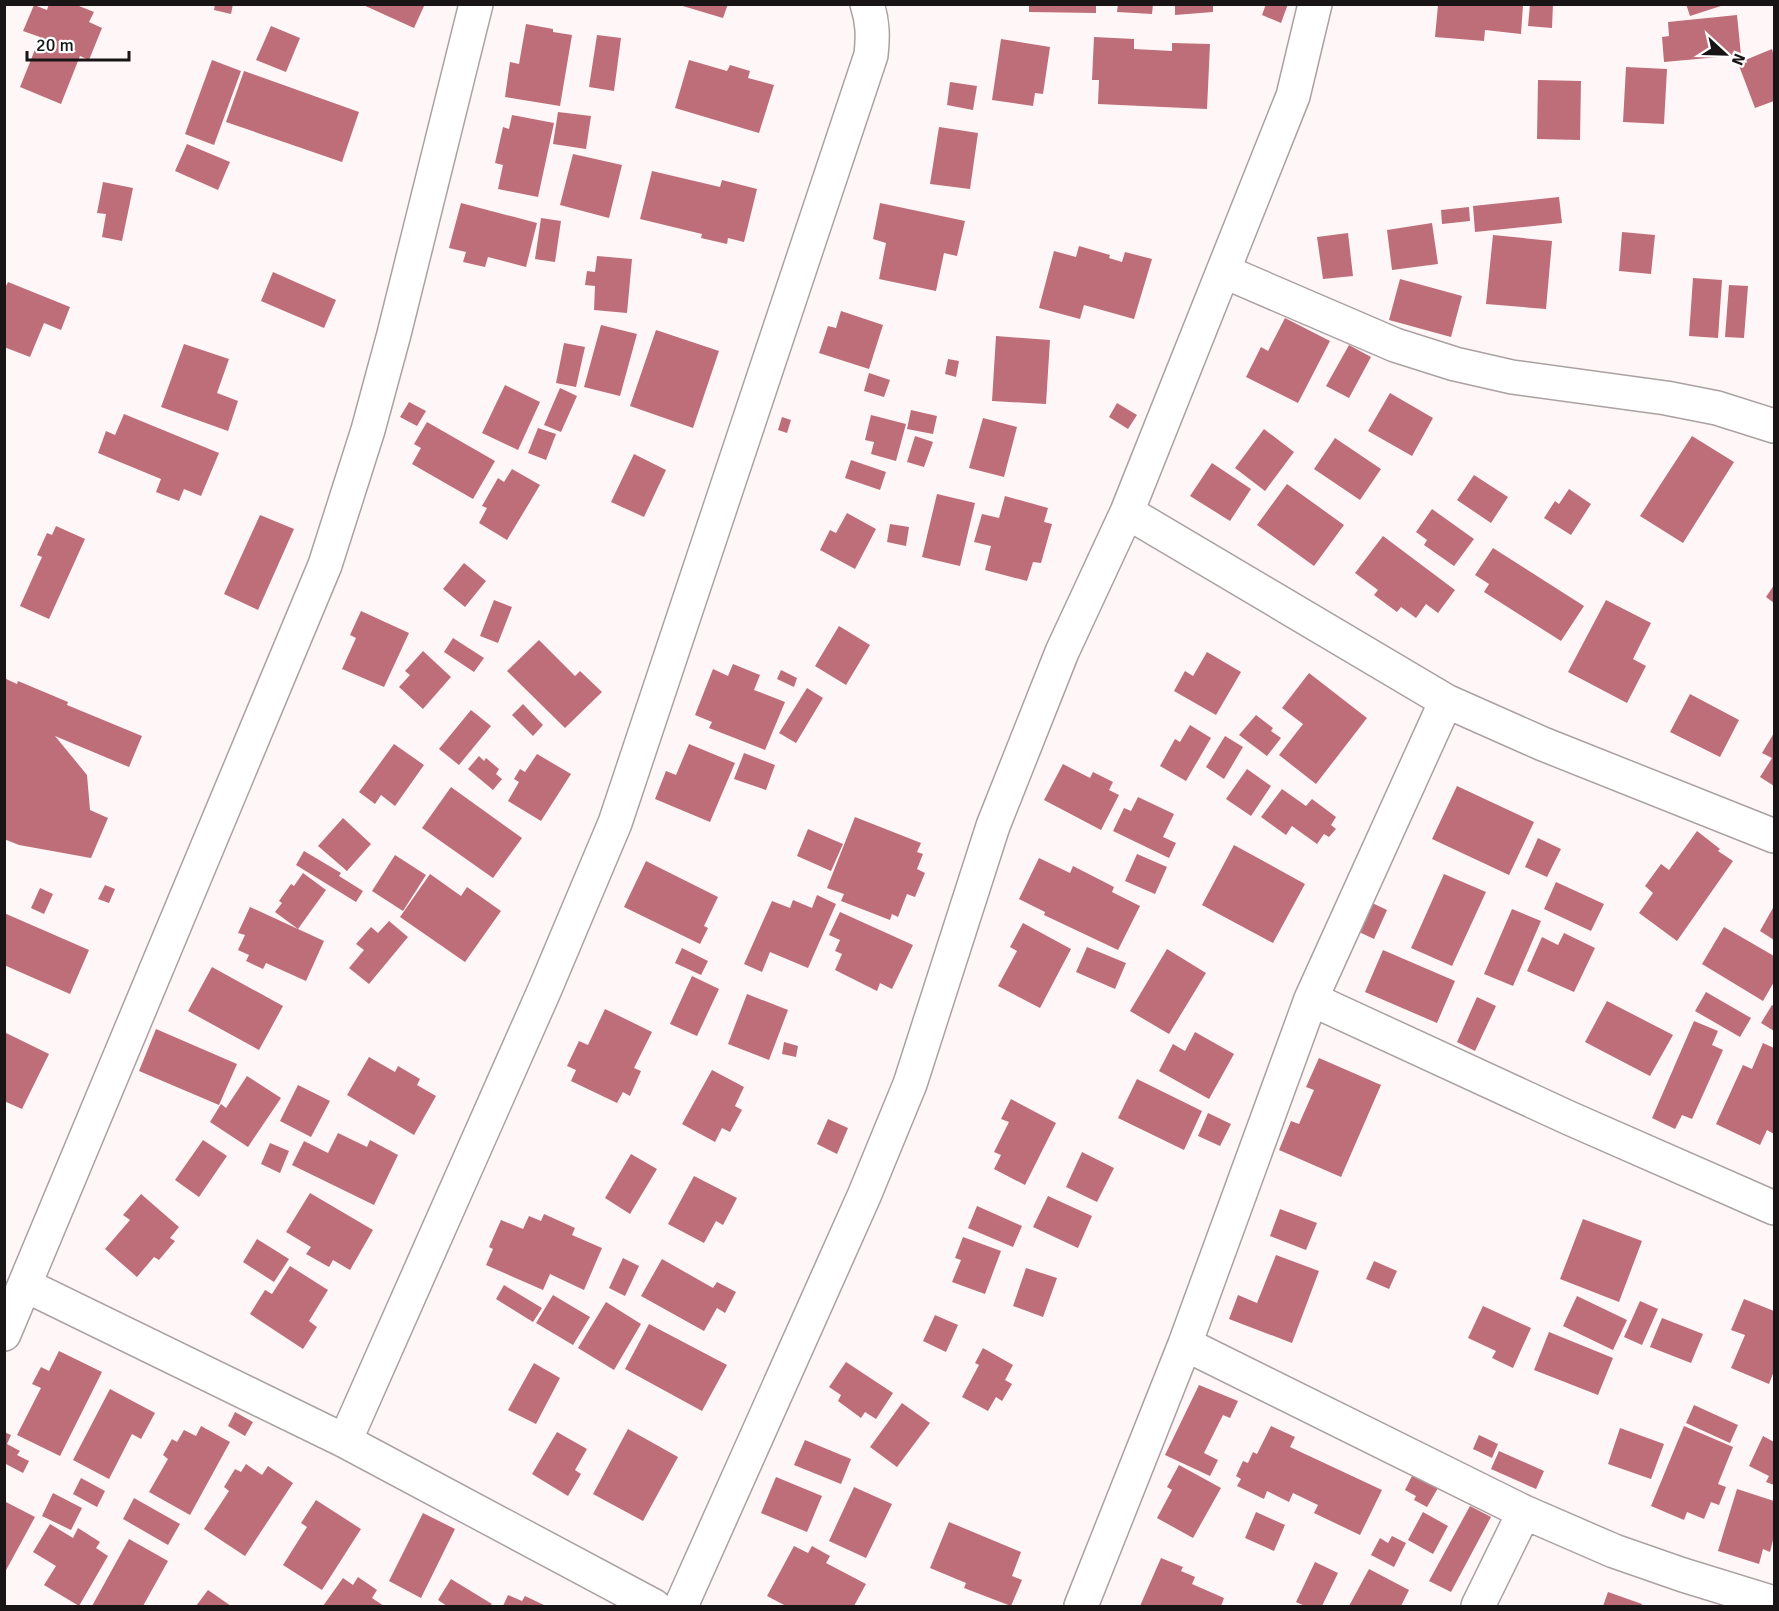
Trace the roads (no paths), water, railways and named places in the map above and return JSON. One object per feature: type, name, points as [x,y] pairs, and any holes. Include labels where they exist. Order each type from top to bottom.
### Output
[{"type":"street","points":[[4,1334],[325,565],[368,430],[476,4]]},
{"type":"street","points":[[345,1441],[545,990],[615,823],[871,56],[873,33],[867,4]]},
{"type":"street","points":[[681,1606],[864,1196],[910,1083],[993,826],[1058,662],[1127,512],[1293,96],[1315,4]]},
{"type":"street","points":[[1224,271],[1395,345],[1455,364],[1512,377],[1666,398],[1717,408],[1774,426]]},
{"type":"street","points":[[1127,512],[1446,701],[1543,744],[1774,836]]},
{"type":"street","points":[[1081,1606],[1185,1344],[1311,999],[1446,701]]},
{"type":"street","points":[[1311,999],[1569,1118],[1774,1208]]},
{"type":"street","points":[[25,1285],[345,1441],[654,1606]]},
{"type":"street","points":[[1185,1344],[1524,1512],[1614,1551],[1774,1603]]},
{"type":"street","points":[[1478,1606],[1524,1512]]}]
